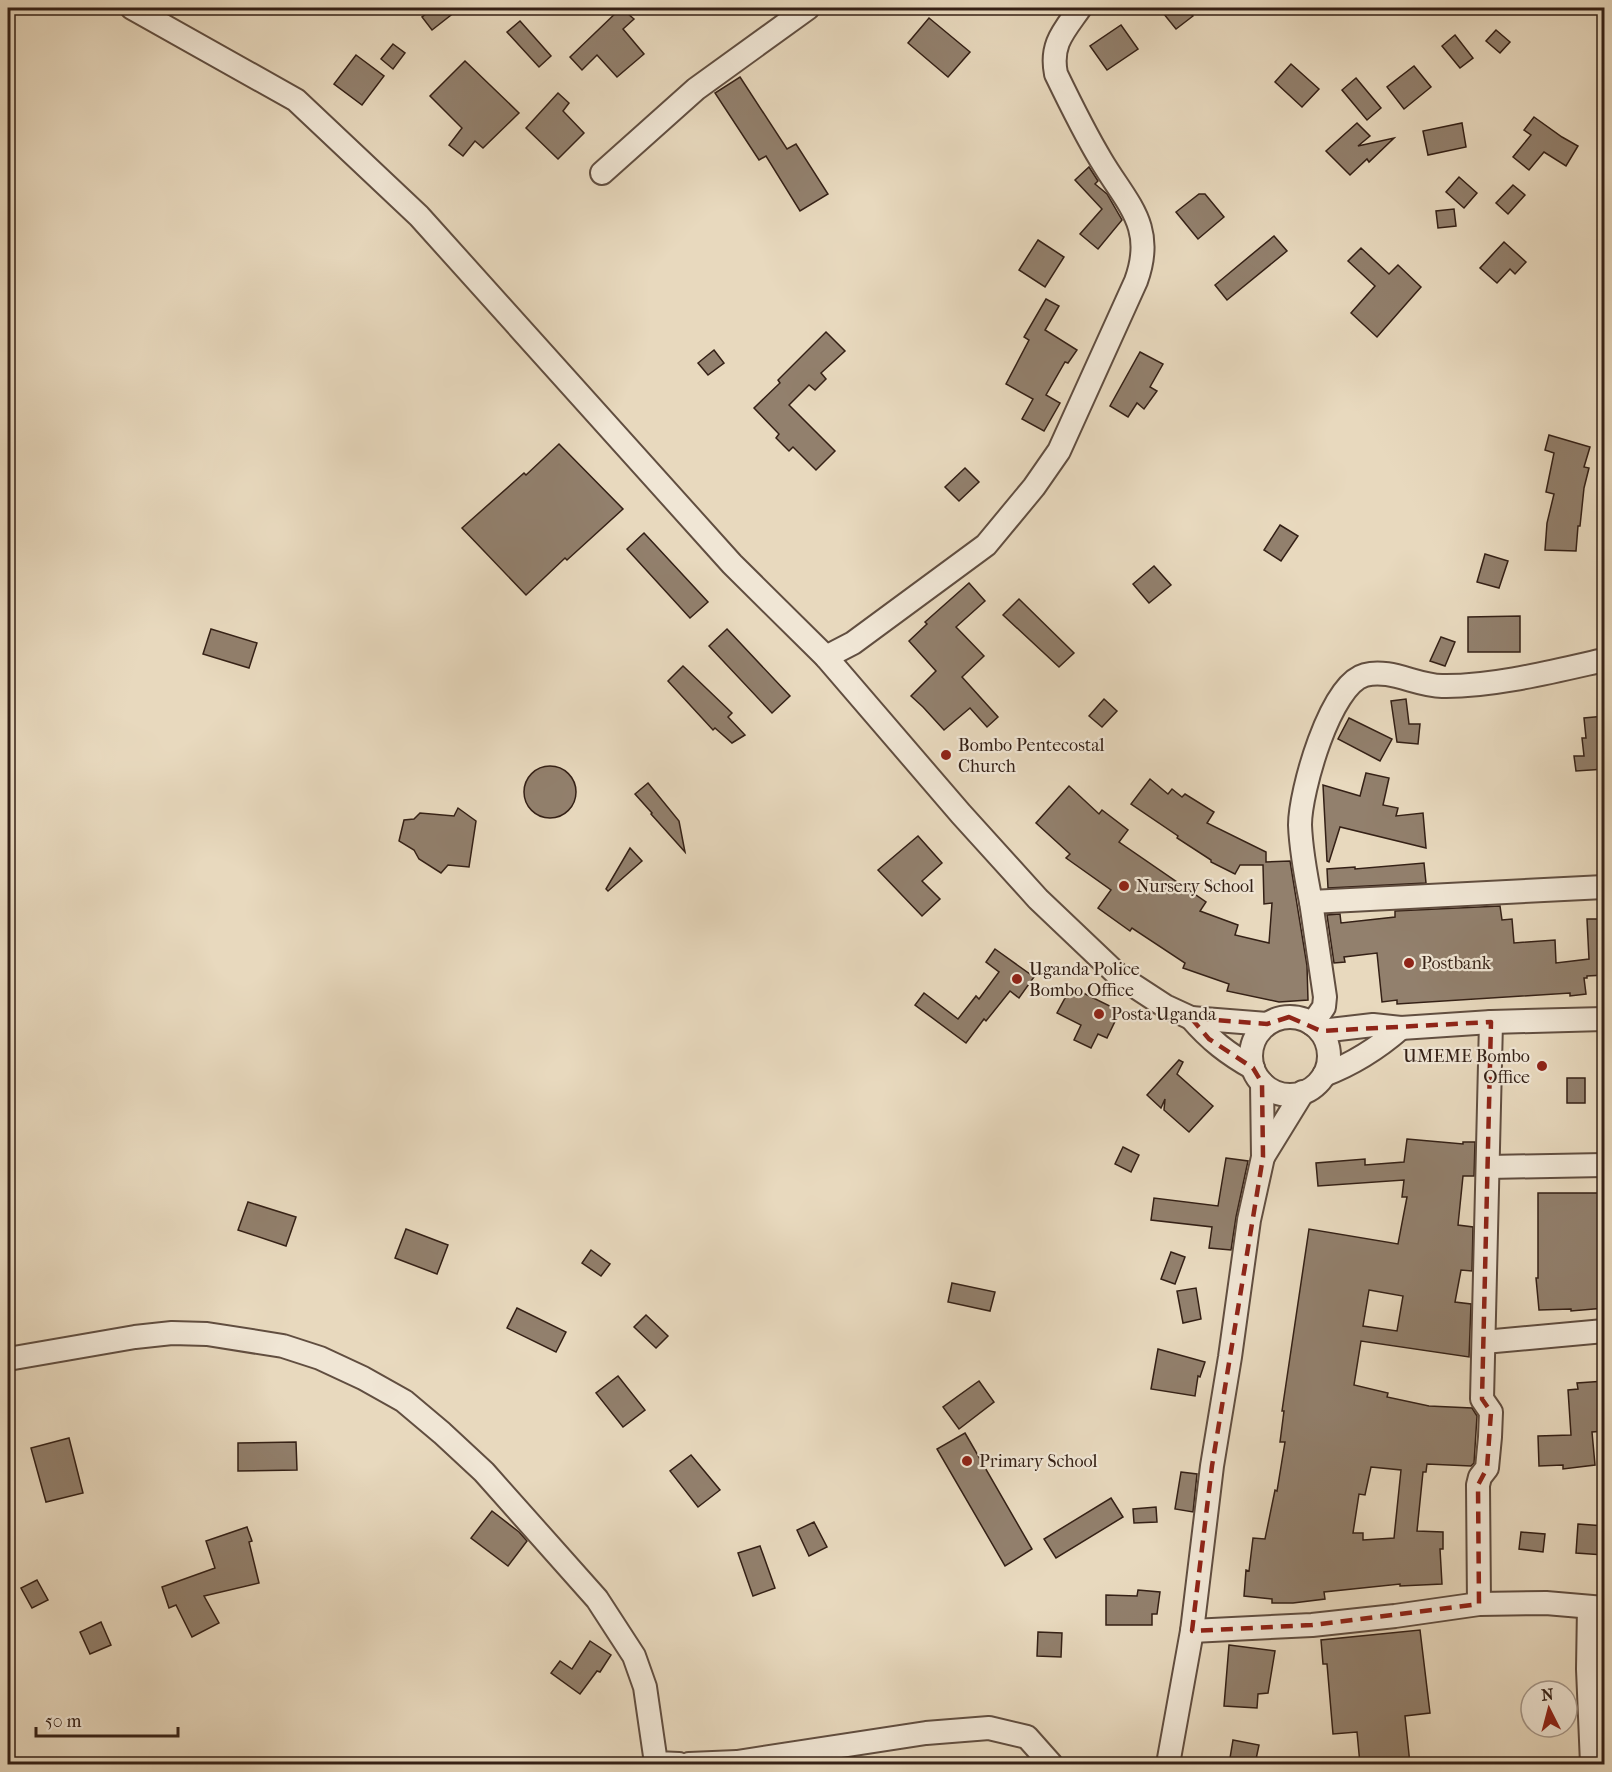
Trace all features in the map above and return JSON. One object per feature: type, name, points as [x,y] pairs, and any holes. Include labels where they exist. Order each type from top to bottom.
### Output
[{"type":"street","points":[[132,8],[296,100],[419,216],[732,564],[826,657],[961,814],[1038,899],[1119,976],[1165,1006],[1191,1018],[1267,1024]]},
{"type":"street","points":[[603,173],[696,89],[808,8]]},
{"type":"street","points":[[826,657],[873,629],[986,545],[993,537],[1034,487],[1059,451],[1136,281],[1143,263],[1144,246],[1138,222],[1131,205],[1101,161],[1056,74],[1053,60],[1055,46],[1080,8]]},
{"type":"street","points":[[1316,1028],[1324,1007],[1325,997],[1300,824],[1310,767],[1339,700],[1350,684],[1364,675],[1380,674],[1440,687],[1464,685],[1605,660]]},
{"type":"street","points":[[1311,902],[1605,887]]},
{"type":"street","points":[[1168,1764],[1192,1631],[1212,1466],[1249,1220],[1263,1157],[1258,1076],[1251,1056],[1253,1044],[1258,1033],[1267,1024],[1289,1017],[1301,1018],[1316,1028],[1327,1042],[1329,1053],[1324,1075],[1315,1086],[1289,1095],[1274,1092],[1258,1076],[1209,1039],[1191,1018]]},
{"type":"street","points":[[1316,1028],[1373,1025],[1401,1028],[1491,1022],[1605,1019]]},
{"type":"street","points":[[1479,1604],[1478,1485],[1480,1477],[1487,1468],[1491,1412],[1482,1399],[1491,1022]]},
{"type":"street","points":[[1324,1075],[1347,1066],[1380,1047],[1401,1028]]},
{"type":"street","points":[[1263,1157],[1303,1092]]},
{"type":"street","points":[[1488,1167],[1605,1165]]},
{"type":"street","points":[[1484,1342],[1605,1331]]},
{"type":"street","points":[[8,1359],[135,1337],[172,1333],[207,1334],[283,1346],[320,1358],[404,1401],[484,1472],[597,1599],[634,1656],[645,1687],[655,1764],[679,1764]]},
{"type":"street","points":[[1192,1631],[1312,1625],[1479,1604],[1546,1603],[1597,1608],[1588,1669],[1592,1764]]},
{"type":"street","points":[[689,1764],[737,1762],[926,1733],[989,1728],[1027,1737],[1051,1764]]},
{"type":"highlighted area","points":[[1289,1017],[1321,1031],[1491,1022],[1482,1399],[1491,1412],[1487,1468],[1478,1485],[1479,1604],[1312,1625],[1192,1631],[1212,1466],[1263,1157],[1262,1083],[1253,1068],[1209,1039],[1191,1018],[1267,1024]]},
{"type":"building","points":[[434,8],[460,8],[432,30],[422,17]]},
{"type":"building","points":[[621,8],[634,19],[623,29],[644,54],[617,77],[597,55],[582,70],[570,57]]},
{"type":"building","points":[[1159,8],[1186,8],[1193,16],[1176,29]]},
{"type":"building","points":[[929,18],[970,52],[948,77],[908,43]]},
{"type":"building","points":[[520,21],[551,56],[539,67],[507,32]]},
{"type":"building","points":[[1121,25],[1138,49],[1107,70],[1090,46]]},
{"type":"building","points":[[1496,30],[1510,42],[1500,53],[1486,41]]},
{"type":"building","points":[[1455,35],[1473,58],[1460,68],[1442,46]]},
{"type":"building","points":[[393,44],[405,53],[393,69],[381,59]]},
{"type":"building","points":[[356,55],[384,76],[362,105],[334,84]]},
{"type":"building","points":[[465,61],[519,113],[483,148],[475,141],[463,156],[449,145],[462,128],[430,96]]},
{"type":"building","points":[[1291,64],[1319,89],[1302,107],[1275,82]]},
{"type":"building","points":[[1414,66],[1431,87],[1404,109],[1387,87]]},
{"type":"building","points":[[740,77],[787,149],[796,144],[828,194],[800,211],[766,156],[759,160],[715,93]]},
{"type":"building","points":[[1356,78],[1381,108],[1367,120],[1342,90]]},
{"type":"building","points":[[558,93],[569,103],[563,111],[584,133],[558,159],[526,128]]},
{"type":"building","points":[[1534,117],[1578,146],[1566,166],[1544,152],[1529,170],[1513,157],[1531,135],[1524,130]]},
{"type":"building","points":[[1357,123],[1370,136],[1358,146],[1394,138],[1369,162],[1367,159],[1350,175],[1326,151]]},
{"type":"building","points":[[1462,123],[1466,147],[1428,155],[1423,131]]},
{"type":"building","points":[[1089,167],[1098,181],[1095,184],[1107,194],[1122,220],[1098,249],[1080,234],[1102,209],[1075,180]]},
{"type":"building","points":[[1459,177],[1477,193],[1464,208],[1446,192]]},
{"type":"building","points":[[1513,185],[1525,195],[1508,214],[1496,203]]},
{"type":"building","points":[[1199,194],[1205,194],[1224,217],[1198,239],[1176,212]]},
{"type":"building","points":[[1454,209],[1456,226],[1438,228],[1436,211]]},
{"type":"building","points":[[1274,236],[1287,251],[1227,300],[1215,285]]},
{"type":"building","points":[[1038,240],[1064,257],[1045,287],[1019,270]]},
{"type":"building","points":[[1504,242],[1526,262],[1515,274],[1510,269],[1497,283],[1480,268]]},
{"type":"building","points":[[1361,248],[1389,274],[1398,265],[1421,287],[1377,337],[1351,313],[1375,286],[1348,261]]},
{"type":"building","points":[[1046,299],[1059,306],[1045,330],[1077,350],[1068,363],[1065,362],[1046,395],[1060,403],[1044,431],[1022,419],[1033,399],[1006,384],[1029,340],[1024,337]]},
{"type":"building","points":[[826,332],[845,351],[821,373],[826,379],[815,390],[809,385],[789,405],[835,451],[816,470],[793,447],[789,451],[776,438],[779,434],[754,408],[780,383],[778,380]]},
{"type":"building","points":[[714,350],[724,363],[708,375],[698,363]]},
{"type":"building","points":[[1140,352],[1163,364],[1150,387],[1157,391],[1144,409],[1137,403],[1128,417],[1110,406]]},
{"type":"building","points":[[1549,435],[1590,447],[1584,467],[1589,468],[1584,488],[1580,526],[1578,526],[1576,551],[1545,550],[1547,523],[1554,494],[1546,492],[1554,453],[1545,450]]},
{"type":"building","points":[[559,444],[623,509],[567,560],[565,558],[526,595],[462,528],[524,473],[526,475]]},
{"type":"building","points":[[965,468],[979,482],[959,501],[945,487]]},
{"type":"building","points":[[1280,525],[1298,536],[1281,561],[1264,550]]},
{"type":"building","points":[[644,533],[708,602],[690,618],[627,549]]},
{"type":"building","points":[[1485,554],[1508,561],[1499,588],[1477,582]]},
{"type":"building","points":[[1154,566],[1171,585],[1149,603],[1133,584]]},
{"type":"building","points":[[969,583],[985,601],[956,627],[984,656],[962,677],[998,717],[987,727],[970,708],[944,730],[911,696],[936,671],[909,641],[927,624],[925,622]]},
{"type":"building","points":[[1019,599],[1074,653],[1059,667],[1003,615]]},
{"type":"building","points":[[1520,616],[1520,652],[1468,652],[1468,617]]},
{"type":"building","points":[[211,629],[257,643],[249,668],[203,654]]},
{"type":"building","points":[[727,629],[790,696],[772,713],[709,646]]},
{"type":"building","points":[[1441,637],[1455,642],[1445,666],[1430,661]]},
{"type":"building","points":[[683,666],[732,713],[728,717],[745,735],[732,743],[715,728],[713,730],[668,681]]},
{"type":"building","points":[[1104,699],[1117,711],[1102,727],[1089,716]]},
{"type":"building","points":[[1406,699],[1409,724],[1420,724],[1418,744],[1397,742],[1391,701]]},
{"type":"building","points":[[1605,716],[1605,769],[1576,771],[1574,756],[1584,756],[1582,738],[1586,738],[1584,718]]},
{"type":"building","points":[[1349,718],[1392,739],[1380,761],[1338,739]]},
{"type":"building","points":[[545,766],[555,766],[564,770],[572,778],[576,792],[572,806],[564,814],[555,818],[545,818],[536,814],[528,806],[524,797],[524,787],[528,778],[536,770]]},
{"type":"building","points":[[1366,773],[1389,778],[1383,805],[1398,808],[1396,816],[1423,813],[1426,848],[1340,827],[1329,862],[1327,861],[1323,785],[1360,796]]},
{"type":"building","points":[[1150,779],[1168,794],[1172,789],[1182,797],[1185,794],[1214,812],[1207,823],[1266,852],[1266,862],[1290,861],[1307,966],[1308,1000],[1279,1002],[1227,991],[1229,984],[1183,968],[1185,963],[1132,928],[1130,931],[1098,908],[1111,890],[1066,858],[1070,854],[1036,823],[1069,786],[1099,814],[1102,810],[1128,830],[1119,842],[1206,902],[1200,911],[1238,925],[1235,935],[1269,943],[1272,903],[1264,904],[1263,865],[1240,865],[1235,874],[1211,862],[1131,804]]},
{"type":"building","points":[[648,783],[679,821],[685,852],[635,794]]},
{"type":"building","points":[[458,808],[476,821],[469,867],[448,865],[441,873],[419,859],[414,850],[399,841],[404,820],[414,819],[420,813],[454,816]]},
{"type":"building","points":[[918,836],[942,863],[922,881],[940,899],[922,916],[878,870]]},
{"type":"building","points":[[630,848],[642,861],[608,891],[606,889]]},
{"type":"building","points":[[1424,863],[1426,883],[1328,888],[1327,869]]},
{"type":"building","points":[[1500,906],[1502,920],[1512,919],[1514,943],[1555,940],[1556,963],[1589,959],[1587,919],[1605,919],[1605,975],[1584,978],[1586,994],[1570,996],[1570,993],[1397,1004],[1397,1000],[1382,1002],[1377,953],[1344,957],[1345,962],[1334,963],[1327,915],[1340,914],[1341,923],[1395,917],[1395,911]]},
{"type":"building","points":[[995,949],[1034,977],[1019,998],[1010,991],[966,1043],[915,1005],[924,993],[958,1019],[976,996],[979,999],[999,972],[986,962]]},
{"type":"building","points":[[1071,987],[1120,1011],[1107,1038],[1098,1034],[1091,1048],[1074,1040],[1081,1025],[1057,1013]]},
{"type":"building","points":[[1179,1060],[1183,1062],[1177,1074],[1213,1106],[1189,1132],[1164,1110],[1165,1099],[1161,1108],[1147,1095]]},
{"type":"building","points":[[1567,1078],[1585,1078],[1585,1103],[1567,1103]]},
{"type":"building","points":[[1407,1139],[1463,1144],[1463,1142],[1475,1142],[1474,1176],[1463,1176],[1458,1225],[1473,1227],[1472,1271],[1461,1270],[1455,1302],[1471,1304],[1469,1357],[1361,1341],[1354,1385],[1388,1393],[1387,1397],[1429,1406],[1472,1408],[1477,1416],[1474,1463],[1471,1466],[1427,1464],[1426,1472],[1423,1472],[1417,1531],[1443,1532],[1443,1549],[1440,1549],[1442,1584],[1400,1586],[1400,1584],[1324,1592],[1325,1599],[1293,1603],[1272,1603],[1272,1599],[1244,1596],[1246,1570],[1249,1571],[1253,1538],[1265,1539],[1275,1490],[1277,1491],[1285,1442],[1280,1442],[1284,1411],[1282,1411],[1309,1229],[1398,1244],[1407,1197],[1402,1197],[1404,1180],[1318,1186],[1316,1163],[1365,1159],[1365,1165],[1404,1162]],"holes":[[[1369,1290],[1403,1296],[1397,1331],[1363,1326]],[[1371,1467],[1401,1470],[1394,1538],[1363,1540],[1363,1533],[1353,1533],[1359,1494],[1365,1495]]]},
{"type":"building","points":[[1123,1147],[1139,1155],[1131,1172],[1115,1164]]},
{"type":"building","points":[[1226,1158],[1248,1161],[1231,1250],[1209,1248],[1212,1227],[1151,1220],[1154,1198],[1218,1206]]},
{"type":"building","points":[[1538,1193],[1599,1193],[1600,1233],[1603,1233],[1605,1246],[1605,1308],[1571,1311],[1571,1309],[1539,1310],[1536,1278],[1538,1278]]},
{"type":"building","points":[[248,1202],[296,1217],[286,1246],[238,1230]]},
{"type":"building","points":[[406,1229],[448,1245],[437,1274],[395,1258]]},
{"type":"building","points":[[591,1250],[610,1264],[601,1276],[582,1263]]},
{"type":"building","points":[[1171,1252],[1185,1257],[1175,1284],[1161,1279]]},
{"type":"building","points":[[952,1283],[995,1292],[990,1311],[948,1302]]},
{"type":"building","points":[[1196,1288],[1201,1319],[1183,1323],[1177,1291]]},
{"type":"building","points":[[517,1308],[566,1332],[556,1352],[507,1328]]},
{"type":"building","points":[[646,1315],[668,1336],[656,1348],[634,1327]]},
{"type":"building","points":[[1158,1349],[1205,1362],[1200,1377],[1198,1376],[1195,1396],[1151,1389]]},
{"type":"building","points":[[618,1376],[645,1410],[623,1427],[596,1393]]},
{"type":"building","points":[[979,1381],[994,1402],[959,1429],[943,1407]]},
{"type":"building","points":[[1605,1381],[1605,1431],[1592,1432],[1595,1465],[1563,1469],[1563,1465],[1539,1466],[1538,1436],[1571,1435],[1568,1390],[1578,1389],[1577,1383]]},
{"type":"building","points":[[965,1433],[1032,1549],[1005,1566],[937,1449]]},
{"type":"building","points":[[69,1438],[83,1493],[46,1502],[31,1448]]},
{"type":"building","points":[[296,1442],[297,1470],[238,1471],[238,1443]]},
{"type":"building","points":[[691,1455],[720,1490],[698,1507],[670,1471]]},
{"type":"building","points":[[1181,1472],[1197,1474],[1193,1512],[1175,1509]]},
{"type":"building","points":[[1111,1498],[1123,1517],[1056,1558],[1044,1539]]},
{"type":"building","points":[[1156,1507],[1157,1522],[1134,1523],[1133,1509]]},
{"type":"building","points":[[492,1511],[527,1541],[508,1566],[471,1538]]},
{"type":"building","points":[[814,1522],[827,1547],[809,1556],[797,1530]]},
{"type":"building","points":[[1578,1524],[1605,1526],[1604,1555],[1576,1553]]},
{"type":"building","points":[[247,1527],[252,1541],[249,1542],[259,1583],[204,1596],[219,1623],[192,1637],[176,1605],[169,1608],[162,1587],[215,1568],[206,1541]]},
{"type":"building","points":[[1521,1532],[1545,1534],[1543,1552],[1519,1549]]},
{"type":"building","points":[[760,1546],[775,1588],[753,1596],[738,1553]]},
{"type":"building","points":[[37,1580],[48,1600],[32,1608],[21,1588]]},
{"type":"building","points":[[1138,1590],[1160,1592],[1157,1614],[1152,1614],[1152,1625],[1106,1625],[1106,1595],[1137,1596]]},
{"type":"building","points":[[101,1622],[111,1645],[90,1654],[80,1632]]},
{"type":"building","points":[[1420,1630],[1430,1713],[1405,1716],[1410,1764],[1360,1764],[1357,1732],[1333,1734],[1327,1664],[1323,1664],[1321,1640]]},
{"type":"building","points":[[1038,1632],[1062,1633],[1061,1657],[1037,1656]]},
{"type":"building","points":[[590,1641],[611,1655],[600,1672],[597,1671],[580,1694],[551,1673],[560,1661],[572,1669]]},
{"type":"building","points":[[1229,1645],[1275,1651],[1268,1693],[1258,1694],[1257,1708],[1224,1706]]},
{"type":"building","points":[[1233,1740],[1259,1745],[1255,1764],[1229,1764]]},
{"type":"place","name":"Bombo Pentecostal Church","points":[[946,755]]},
{"type":"place","name":"Nursery School","points":[[1124,886]]},
{"type":"place","name":"Postbank","points":[[1409,963]]},
{"type":"place","name":"Uganda Police Bombo Office","points":[[1017,979]]},
{"type":"place","name":"Posta Uganda","points":[[1099,1014]]},
{"type":"place","name":"UMEME Bombo Office","points":[[1542,1066]]},
{"type":"place","name":"Primary School","points":[[967,1461]]}]
